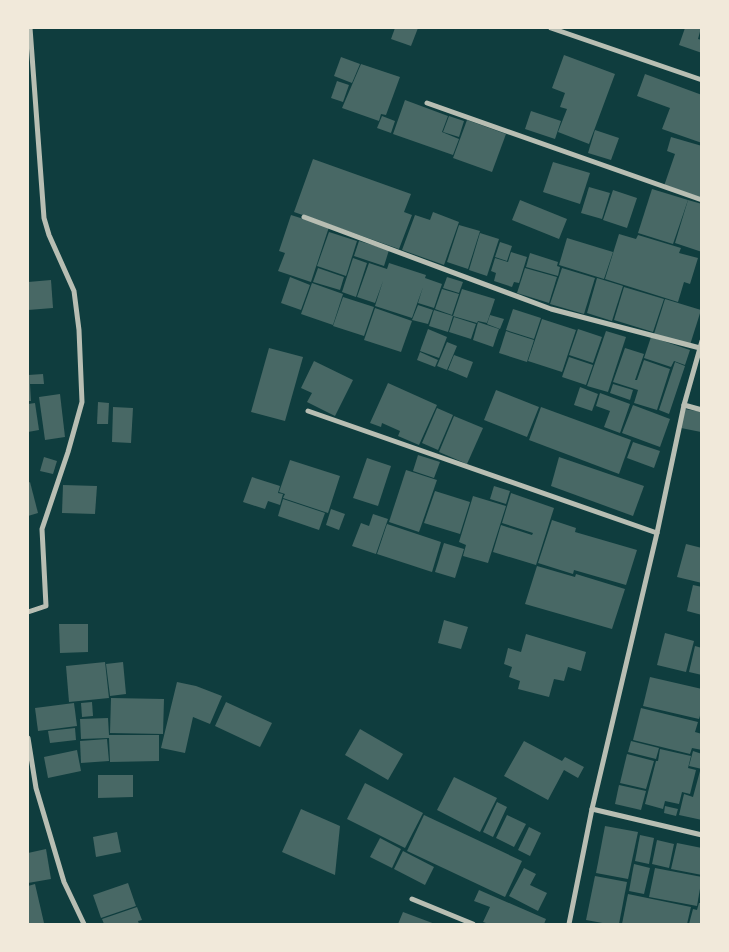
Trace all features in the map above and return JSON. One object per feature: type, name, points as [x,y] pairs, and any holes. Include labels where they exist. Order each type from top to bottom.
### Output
[{"type":"street","points":[[28,612],[46,606],[42,529],[68,452],[82,402],[79,330],[74,291],[44,218],[30,28]]},
{"type":"street","points":[[551,28],[702,80]]},
{"type":"street","points":[[427,103],[702,200]]},
{"type":"street","points":[[304,217],[551,309],[700,348]]},
{"type":"street","points":[[569,924],[592,809],[657,533],[684,405],[702,341]]},
{"type":"street","points":[[684,405],[702,410]]},
{"type":"street","points":[[308,411],[657,533]]},
{"type":"street","points":[[28,738],[36,788],[64,882],[84,924]]},
{"type":"street","points":[[592,809],[702,835]]},
{"type":"street","points":[[412,899],[473,924]]},
{"type":"building","points":[[395,28],[418,28],[411,46],[391,39]]},
{"type":"building","points":[[685,28],[701,28],[698,39],[702,40],[702,53],[679,45]]},
{"type":"building","points":[[564,55],[615,74],[589,144],[558,132],[567,109],[560,107],[565,93],[552,88]]},
{"type":"building","points":[[341,57],[360,64],[352,83],[334,76]]},
{"type":"building","points":[[361,64],[400,77],[386,115],[381,114],[379,121],[342,108]]},
{"type":"building","points":[[645,74],[702,95],[702,143],[662,129],[670,108],[637,96]]},
{"type":"building","points":[[337,81],[349,85],[343,102],[331,98]]},
{"type":"building","points":[[405,100],[448,116],[442,132],[459,139],[453,155],[393,134]]},
{"type":"building","points":[[531,111],[561,121],[555,139],[525,129]]},
{"type":"building","points":[[382,116],[395,121],[391,133],[377,128]]},
{"type":"building","points":[[449,116],[464,121],[459,137],[443,132]]},
{"type":"building","points":[[467,120],[506,134],[492,172],[453,158]]},
{"type":"building","points":[[595,130],[619,138],[611,160],[588,153]]},
{"type":"building","points":[[671,137],[702,146],[702,198],[664,186],[675,154],[667,151]]},
{"type":"building","points":[[313,159],[411,194],[404,212],[412,215],[399,249],[294,212]]},
{"type":"building","points":[[553,162],[590,173],[580,204],[543,192]]},
{"type":"building","points":[[589,187],[610,193],[602,219],[581,213]]},
{"type":"building","points":[[652,189],[688,200],[673,244],[638,233]]},
{"type":"building","points":[[613,190],[637,198],[627,228],[603,220]]},
{"type":"building","points":[[520,200],[567,219],[559,239],[512,220]]},
{"type":"building","points":[[688,200],[702,204],[702,252],[675,243]]},
{"type":"building","points":[[433,212],[459,222],[444,265],[402,250],[415,215],[430,220]]},
{"type":"building","points":[[291,215],[329,227],[311,282],[278,271],[285,253],[279,251]]},
{"type":"building","points":[[459,225],[480,231],[468,269],[447,262]]},
{"type":"building","points":[[329,232],[357,241],[346,276],[317,266]]},
{"type":"building","points":[[480,233],[499,239],[487,276],[469,270]]},
{"type":"building","points":[[619,234],[636,239],[638,235],[681,248],[679,253],[698,258],[690,284],[684,282],[678,302],[605,279]]},
{"type":"building","points":[[567,238],[613,252],[604,279],[559,265]]},
{"type":"building","points":[[359,241],[389,250],[384,266],[354,256]]},
{"type":"building","points":[[500,242],[512,246],[507,261],[495,257]]},
{"type":"building","points":[[511,252],[527,257],[519,283],[514,282],[512,287],[494,281],[496,273],[491,271],[495,258],[508,262]]},
{"type":"building","points":[[530,253],[558,262],[557,266],[560,267],[558,276],[526,267]]},
{"type":"building","points":[[353,258],[367,263],[356,297],[342,292]]},
{"type":"building","points":[[369,263],[387,269],[389,263],[426,275],[425,278],[442,284],[434,308],[418,303],[423,287],[412,318],[375,306],[383,281],[375,303],[357,297]]},
{"type":"building","points":[[318,268],[344,277],[340,290],[313,282]]},
{"type":"building","points":[[525,268],[557,277],[549,303],[517,293]]},
{"type":"building","points":[[562,268],[595,278],[584,314],[550,304]]},
{"type":"building","points":[[290,277],[310,285],[301,310],[281,303]]},
{"type":"building","points":[[447,277],[463,282],[459,293],[443,288]]},
{"type":"building","points":[[597,278],[623,286],[612,321],[587,313]]},
{"type":"building","points":[[51,280],[53,308],[28,310],[28,282]]},
{"type":"building","points":[[312,283],[343,294],[333,325],[301,314]]},
{"type":"building","points":[[624,287],[664,299],[653,332],[614,320]]},
{"type":"building","points":[[442,289],[459,294],[452,315],[435,309]]},
{"type":"building","points":[[462,289],[495,299],[487,323],[478,321],[477,323],[453,316]]},
{"type":"building","points":[[343,297],[374,307],[364,336],[333,326]]},
{"type":"building","points":[[665,299],[701,310],[690,345],[654,334]]},
{"type":"building","points":[[418,305],[433,310],[428,324],[412,320]]},
{"type":"building","points":[[375,308],[412,321],[401,352],[364,340]]},
{"type":"building","points":[[513,309],[541,318],[534,339],[506,330]]},
{"type":"building","points":[[434,310],[453,316],[448,332],[429,326]]},
{"type":"building","points":[[490,315],[504,319],[500,329],[487,324]]},
{"type":"building","points":[[454,317],[476,324],[471,339],[449,332]]},
{"type":"building","points":[[542,319],[576,330],[562,372],[528,361]]},
{"type":"building","points":[[478,322],[499,329],[493,347],[473,340]]},
{"type":"building","points":[[428,329],[447,337],[439,358],[420,351]]},
{"type":"building","points":[[578,329],[602,337],[593,363],[569,355]]},
{"type":"building","points":[[506,331],[534,340],[527,362],[499,353]]},
{"type":"building","points":[[606,331],[626,337],[608,392],[587,386]]},
{"type":"building","points":[[651,337],[690,350],[685,365],[674,361],[671,367],[644,358]]},
{"type":"building","points":[[447,342],[457,346],[447,370],[437,366]]},
{"type":"building","points":[[269,348],[303,357],[285,421],[251,412]]},
{"type":"building","points":[[625,348],[644,354],[635,380],[637,380],[644,360],[670,369],[657,410],[634,403],[638,390],[613,382]]},
{"type":"building","points":[[420,352],[438,360],[435,367],[417,360]]},
{"type":"building","points":[[454,355],[473,362],[467,378],[448,370]]},
{"type":"building","points":[[569,357],[593,365],[586,385],[562,377]]},
{"type":"building","points":[[314,361],[353,380],[335,416],[307,402],[312,393],[301,388]]},
{"type":"building","points":[[675,362],[685,366],[669,414],[659,410]]},
{"type":"building","points":[[43,374],[44,384],[30,384],[31,401],[28,401],[28,375]]},
{"type":"building","points":[[388,383],[437,405],[419,445],[398,436],[400,431],[382,423],[381,427],[370,423]]},
{"type":"building","points":[[613,384],[633,390],[630,400],[610,393]]},
{"type":"building","points":[[580,387],[598,394],[592,411],[574,405]]},
{"type":"building","points":[[496,390],[539,407],[527,437],[484,420]]},
{"type":"building","points":[[600,393],[630,404],[620,433],[604,427],[610,411],[596,406]]},
{"type":"building","points":[[60,394],[65,437],[45,440],[39,397]]},
{"type":"building","points":[[98,402],[109,403],[108,424],[97,424]]},
{"type":"building","points":[[35,403],[39,430],[28,432],[28,404]]},
{"type":"building","points":[[633,405],[670,419],[660,447],[622,433]]},
{"type":"building","points":[[113,407],[133,408],[131,443],[112,442]]},
{"type":"building","points":[[541,407],[631,440],[619,474],[529,440]]},
{"type":"building","points":[[437,408],[453,415],[438,450],[422,443]]},
{"type":"building","points":[[685,409],[702,412],[701,432],[681,428]]},
{"type":"building","points":[[454,416],[483,428],[467,464],[439,452]]},
{"type":"building","points":[[633,442],[660,451],[654,468],[627,458]]},
{"type":"building","points":[[418,455],[440,462],[434,478],[413,471]]},
{"type":"building","points":[[44,457],[57,461],[53,474],[40,471]]},
{"type":"building","points":[[559,457],[644,486],[633,516],[551,486]]},
{"type":"building","points":[[367,458],[391,466],[378,506],[353,498]]},
{"type":"building","points":[[290,460],[340,476],[328,513],[283,498],[285,494],[279,492]]},
{"type":"building","points":[[406,470],[437,480],[419,532],[389,522]]},
{"type":"building","points":[[252,477],[280,486],[278,493],[283,494],[280,505],[268,501],[265,509],[243,502]]},
{"type":"building","points":[[30,482],[38,513],[28,516],[28,483]]},
{"type":"building","points":[[63,485],[97,486],[95,514],[62,513]]},
{"type":"building","points":[[494,486],[510,491],[506,504],[490,499]]},
{"type":"building","points":[[435,491],[470,502],[460,534],[424,523]]},
{"type":"building","points":[[511,493],[554,508],[536,565],[493,552],[501,525],[532,535],[533,533],[502,523]]},
{"type":"building","points":[[473,496],[506,506],[488,563],[463,556],[466,545],[459,542]]},
{"type":"building","points":[[283,499],[325,513],[319,530],[278,516]]},
{"type":"building","points":[[331,509],[345,514],[339,530],[326,525]]},
{"type":"building","points":[[373,514],[388,519],[376,554],[352,546],[361,523],[369,526]]},
{"type":"building","points":[[552,520],[576,528],[575,532],[637,550],[626,585],[574,570],[573,574],[538,563]]},
{"type":"building","points":[[387,524],[441,542],[432,572],[377,554]]},
{"type":"building","points":[[444,543],[464,549],[455,578],[435,572]]},
{"type":"building","points":[[686,544],[702,548],[702,583],[677,577]]},
{"type":"building","points":[[537,566],[575,577],[576,574],[625,589],[612,629],[525,604]]},
{"type":"building","points":[[693,585],[702,587],[702,615],[687,611]]},
{"type":"building","points":[[444,620],[468,627],[461,649],[438,643]]},
{"type":"building","points":[[59,624],[88,624],[88,652],[60,653]]},
{"type":"building","points":[[665,633],[694,641],[686,672],[657,665]]},
{"type":"building","points":[[526,634],[586,652],[581,671],[568,667],[564,681],[554,679],[549,697],[518,689],[520,681],[509,677],[512,667],[504,664],[508,648],[521,652]]},
{"type":"building","points":[[695,646],[702,648],[702,675],[689,672]]},
{"type":"building","points":[[105,662],[109,698],[69,702],[66,666]]},
{"type":"building","points":[[123,662],[126,694],[110,696],[106,664]]},
{"type":"building","points":[[650,677],[702,689],[702,709],[699,719],[643,706]]},
{"type":"building","points":[[177,682],[196,686],[222,696],[210,724],[193,717],[185,753],[161,748]]},
{"type":"building","points":[[111,698],[164,699],[163,734],[110,733]]},
{"type":"building","points":[[92,702],[93,716],[82,717],[81,703]]},
{"type":"building","points":[[226,702],[272,723],[260,747],[215,726]]},
{"type":"building","points":[[74,703],[77,726],[38,731],[35,708]]},
{"type":"building","points":[[641,708],[698,722],[695,732],[702,734],[702,750],[692,748],[690,754],[633,740]]},
{"type":"building","points":[[108,718],[109,735],[159,735],[159,761],[110,762],[109,738],[81,739],[80,719]]},
{"type":"building","points":[[75,728],[76,740],[50,743],[48,731]]},
{"type":"building","points":[[360,729],[403,754],[388,780],[345,755]]},
{"type":"building","points":[[107,739],[109,761],[81,763],[80,741]]},
{"type":"building","points":[[524,741],[562,761],[565,757],[584,767],[578,778],[564,770],[548,800],[504,776]]},
{"type":"building","points":[[631,741],[659,748],[656,759],[628,752]]},
{"type":"building","points":[[660,749],[691,756],[688,768],[696,770],[690,794],[682,792],[679,804],[665,801],[663,809],[645,804]]},
{"type":"building","points":[[77,750],[81,771],[48,778],[44,757]]},
{"type":"building","points":[[693,751],[702,754],[702,769],[689,766]]},
{"type":"building","points":[[627,754],[654,761],[646,789],[620,783]]},
{"type":"building","points":[[700,771],[702,772],[702,820],[679,815],[684,794],[693,797]]},
{"type":"building","points":[[98,775],[133,775],[133,797],[98,798]]},
{"type":"building","points":[[454,777],[497,798],[480,832],[437,810]]},
{"type":"building","points":[[365,783],[423,813],[405,848],[347,819]]},
{"type":"building","points":[[619,785],[646,791],[641,810],[615,804]]},
{"type":"building","points":[[497,802],[507,807],[493,837],[483,832]]},
{"type":"building","points":[[665,806],[678,809],[676,816],[664,813]]},
{"type":"building","points":[[301,809],[340,826],[335,875],[282,852]]},
{"type":"building","points":[[424,815],[522,861],[505,897],[407,851]]},
{"type":"building","points":[[507,815],[526,824],[514,847],[496,838]]},
{"type":"building","points":[[605,826],[638,832],[628,879],[596,873]]},
{"type":"building","points":[[529,827],[541,833],[530,856],[518,850]]},
{"type":"building","points":[[117,832],[121,852],[96,857],[93,837]]},
{"type":"building","points":[[640,835],[654,838],[649,864],[635,861]]},
{"type":"building","points":[[380,838],[401,849],[392,868],[370,857]]},
{"type":"building","points":[[657,840],[674,844],[669,868],[652,864]]},
{"type":"building","points":[[677,843],[702,848],[702,875],[671,869]]},
{"type":"building","points":[[46,849],[51,879],[28,883],[28,853]]},
{"type":"building","points":[[403,851],[434,867],[425,885],[394,869]]},
{"type":"building","points":[[634,864],[650,868],[644,894],[629,891]]},
{"type":"building","points":[[524,868],[536,874],[530,885],[547,893],[538,911],[509,896]]},
{"type":"building","points":[[655,868],[702,877],[697,906],[649,897]]},
{"type":"building","points":[[595,876],[627,882],[619,924],[586,920]]},
{"type":"building","points":[[128,883],[136,906],[101,918],[93,895]]},
{"type":"building","points":[[35,884],[44,923],[28,924],[28,886]]},
{"type":"building","points":[[479,890],[546,919],[544,924],[489,924],[483,922],[490,907],[474,901]]},
{"type":"building","points":[[628,894],[691,907],[687,924],[622,924]]},
{"type":"building","points":[[699,903],[702,903],[702,924],[689,924],[693,909],[697,910]]},
{"type":"building","points":[[137,907],[142,920],[138,921],[139,924],[104,924],[102,919]]},
{"type":"building","points":[[403,912],[435,924],[398,924]]}]
